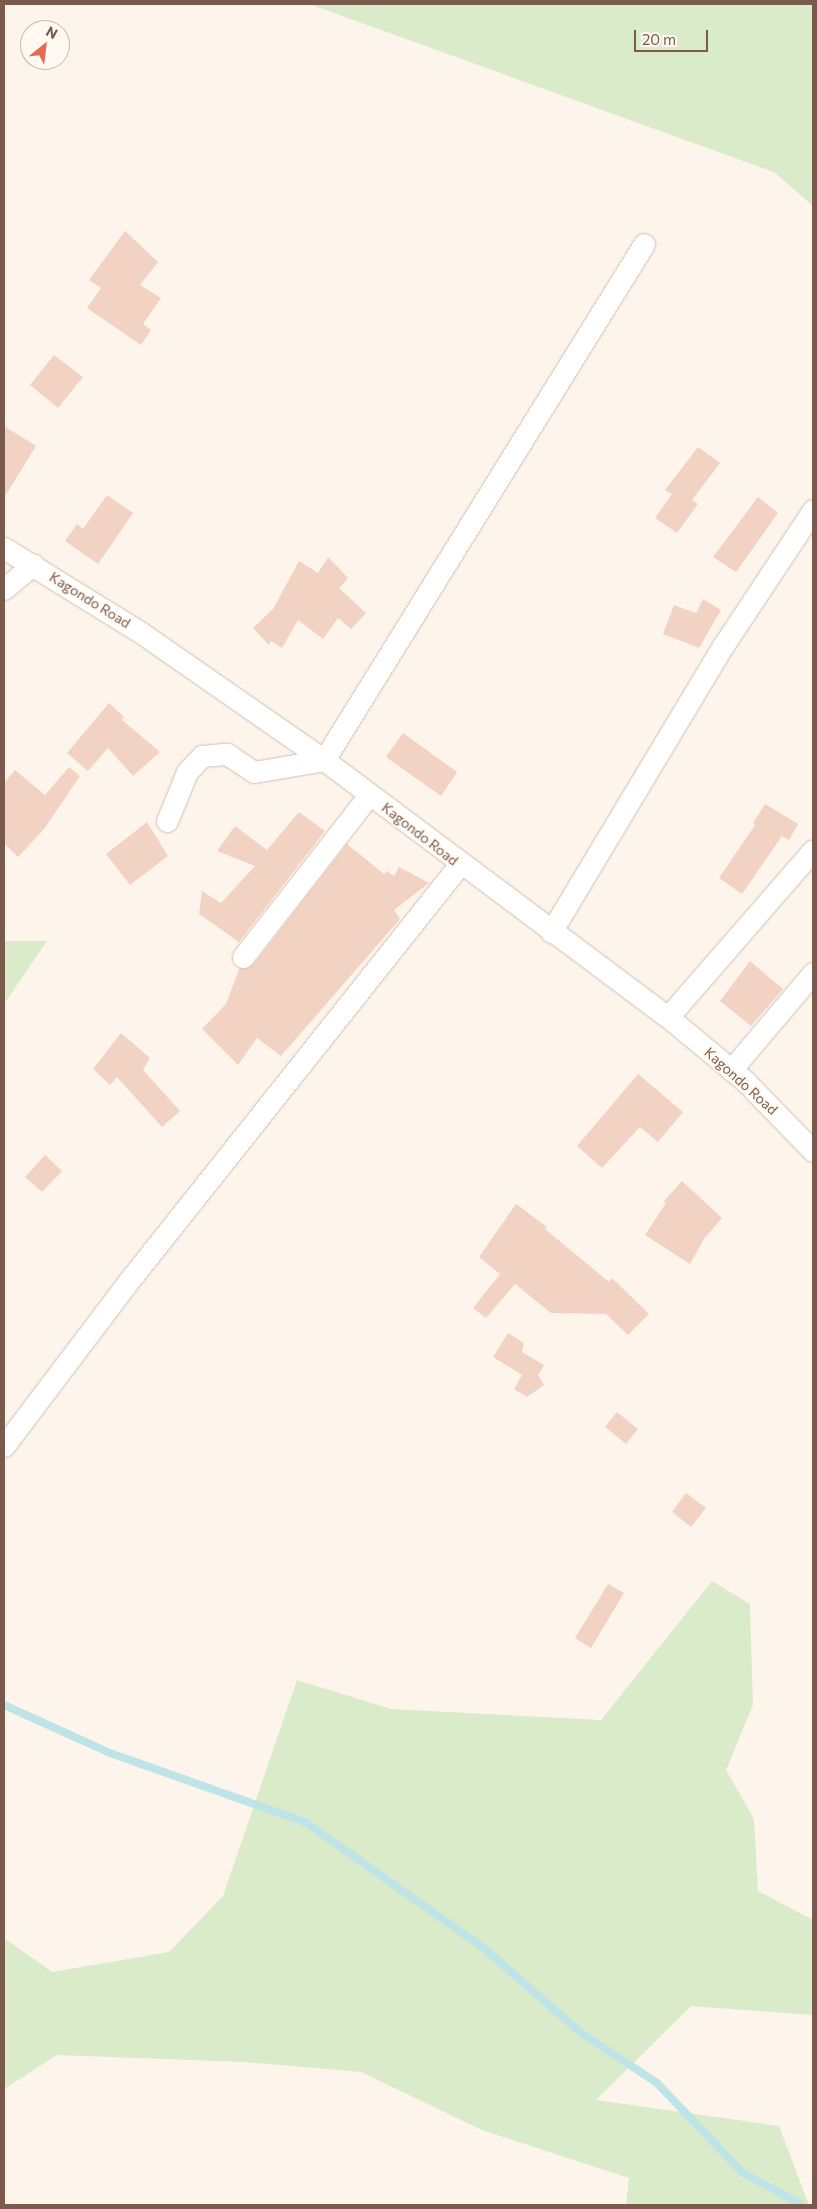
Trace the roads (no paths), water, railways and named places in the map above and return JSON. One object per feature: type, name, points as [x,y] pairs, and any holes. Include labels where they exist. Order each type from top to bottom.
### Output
[{"type":"street","points":[[167,821],[187,772],[202,756],[227,754],[254,772],[324,760],[644,244]]},
{"type":"street","points":[[551,932],[722,646],[813,510]]},
{"type":"street","name":"Kagondo Road","points":[[4,548],[140,632],[324,760],[460,864],[668,1018],[731,1070],[813,1151]]},
{"type":"street","points":[[4,589],[34,565]]},
{"type":"street","points":[[244,957],[369,795]]},
{"type":"street","points":[[668,1018],[813,850]]},
{"type":"street","points":[[4,1446],[132,1277],[460,864]]},
{"type":"street","points":[[731,1070],[813,973]]},
{"type":"waterway","points":[[4,1705],[110,1753],[305,1822],[485,1949],[581,2033],[657,2083],[743,2173],[802,2205]]}]
